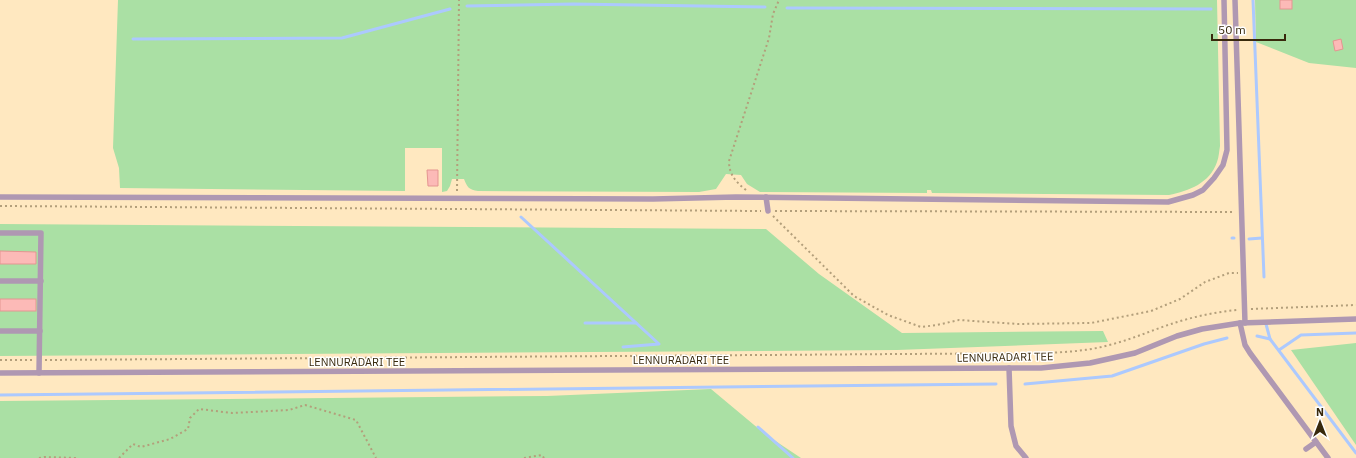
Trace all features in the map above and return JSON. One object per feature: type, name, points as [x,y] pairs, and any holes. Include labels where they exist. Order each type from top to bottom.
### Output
[{"type":"lane","points":[[0,197],[653,199],[766,197],[1168,202],[1193,195],[1203,190],[1223,165],[1226,150],[1224,0]]},
{"type":"lane","points":[[1235,0],[1245,310],[1243,323],[1245,345],[1328,458]]},
{"type":"lane","points":[[766,197],[768,211]]},
{"type":"lane","points":[[0,233],[41,233],[39,373]]},
{"type":"lane","points":[[0,281],[41,281]]},
{"type":"lane","name":"LENNURADARI TEE","points":[[0,374],[1041,368],[1090,363],[1135,353],[1177,336],[1202,329],[1243,323],[1356,319]]},
{"type":"lane","points":[[0,331],[40,331]]},
{"type":"lane","points":[[1009,368],[1011,426],[1016,446],[1026,458]]},
{"type":"lane","points":[[1306,449],[1316,442]]},
{"type":"path","points":[[456,198],[459,0]]},
{"type":"path","points":[[749,192],[737,182],[730,173],[729,161],[769,38],[773,14],[779,0]]},
{"type":"path","points":[[0,206],[768,211],[1241,212]]},
{"type":"path","points":[[768,211],[854,296],[888,315],[921,326],[937,325],[959,320],[1018,324],[1091,324],[1151,311],[1180,299],[1205,282],[1229,273],[1244,273]]},
{"type":"path","points":[[0,360],[1045,353],[1081,351],[1109,346],[1138,337],[1170,324],[1219,312],[1272,307],[1356,305]]},
{"type":"path","points":[[119,458],[133,444],[141,447],[156,443],[170,439],[188,429],[190,418],[199,409],[232,413],[289,410],[305,405],[356,420],[376,458]]},
{"type":"path","points":[[524,458],[542,455],[544,458]]},
{"type":"path","points":[[39,458],[76,458]]},
{"type":"green space","points":[[118,0],[1217,0],[1220,146],[1218,160],[1214,169],[1204,181],[1184,191],[1169,195],[932,193],[931,190],[927,190],[927,193],[760,192],[747,184],[741,175],[726,174],[716,189],[699,192],[478,191],[469,188],[464,179],[452,179],[447,191],[442,192],[442,148],[405,148],[405,191],[120,188],[119,168],[113,148]]},
{"type":"green space","points":[[1255,0],[1356,0],[1356,68],[1309,63],[1256,42]]},
{"type":"green space","points":[[0,224],[766,229],[819,274],[902,333],[1103,331],[1108,342],[897,350],[0,356]]},
{"type":"green space","points":[[1356,343],[1356,445],[1291,350]]},
{"type":"green space","points":[[711,389],[765,434],[801,458],[0,458],[0,401],[547,396]]},
{"type":"building","points":[[1280,0],[1292,0],[1292,9],[1280,9]]},
{"type":"building","points":[[1341,39],[1343,49],[1335,51],[1333,41]]},
{"type":"building","points":[[427,170],[438,170],[438,186],[428,186]]},
{"type":"building","points":[[0,251],[36,252],[36,264],[0,264]]},
{"type":"building","points":[[0,299],[36,299],[36,311],[0,311]]},
{"type":"waterway","points":[[1253,0],[1264,277]]},
{"type":"waterway","points":[[467,6],[573,4],[765,7]]},
{"type":"waterway","points":[[787,8],[1211,9]]},
{"type":"waterway","points":[[133,39],[342,38],[450,9]]},
{"type":"waterway","points":[[521,217],[659,344],[623,347]]},
{"type":"waterway","points":[[1249,239],[1262,238]]},
{"type":"waterway","points":[[585,323],[636,323]]},
{"type":"waterway","points":[[1266,324],[1270,339],[1356,453]]},
{"type":"waterway","points":[[1279,350],[1301,335],[1356,333]]},
{"type":"waterway","points":[[1257,336],[1270,339]]},
{"type":"waterway","points":[[1025,384],[1112,376],[1204,344],[1227,338]]},
{"type":"waterway","points":[[0,395],[996,384]]},
{"type":"waterway","points":[[758,427],[793,458]]}]
